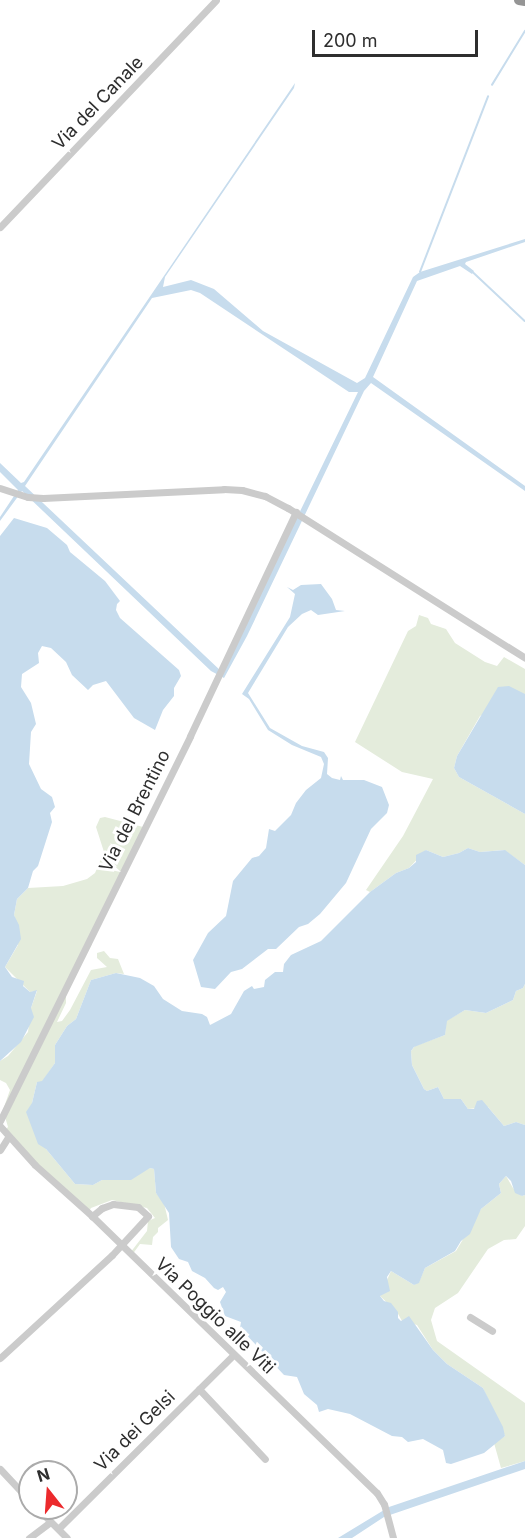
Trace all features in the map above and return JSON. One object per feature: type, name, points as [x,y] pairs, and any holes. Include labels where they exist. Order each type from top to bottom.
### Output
[{"type":"highway","points":[[519,0],[525,1]]},
{"type":"street","name":"Via del Canale","points":[[0,227],[216,0]]},
{"type":"street","points":[[0,488],[43,498],[224,489],[242,490],[265,496],[299,515],[525,658]]},
{"type":"street","name":"Via del Brentino","points":[[0,1124],[216,678],[299,515]]},
{"type":"street","name":"Via Poggio alle Viti","points":[[0,1124],[8,1137],[42,1172],[92,1216],[377,1493],[384,1504],[393,1538]]},
{"type":"street","points":[[0,1150],[8,1137]]},
{"type":"street","points":[[0,1358],[122,1245],[148,1216],[138,1207],[113,1204],[102,1208],[92,1216]]},
{"type":"street","points":[[470,1317],[492,1331]]},
{"type":"street","name":"Via dei Gelsi","points":[[59,1528],[233,1355]]},
{"type":"street","points":[[199,1389],[265,1459]]},
{"type":"street","points":[[0,1469],[18,1488]]},
{"type":"street","points":[[29,1538],[50,1522],[67,1538]]},
{"type":"green space","points":[[419,615],[428,618],[431,624],[446,629],[455,643],[485,662],[497,666],[504,657],[525,669],[525,694],[480,716],[457,756],[454,768],[459,777],[525,814],[525,865],[504,850],[480,852],[468,848],[443,857],[426,850],[409,868],[396,873],[370,892],[366,890],[403,836],[433,779],[402,772],[355,742],[408,631],[416,626]]},
{"type":"green space","points":[[105,817],[143,827],[88,942],[92,944],[66,994],[66,1003],[57,1022],[62,1021],[70,1010],[91,970],[107,967],[97,958],[97,953],[104,951],[110,958],[118,959],[124,974],[116,973],[91,980],[76,1019],[67,1026],[55,1045],[55,1063],[42,1082],[37,1082],[32,1103],[46,1149],[75,1184],[93,1185],[102,1180],[150,1168],[154,1169],[156,1193],[164,1203],[168,1220],[158,1228],[152,1245],[140,1244],[132,1255],[130,1253],[147,1231],[148,1221],[155,1218],[147,1208],[112,1200],[91,1208],[88,1213],[4,1131],[8,1127],[3,1110],[10,1090],[6,1083],[0,1080],[0,1061],[8,1056],[28,1032],[31,1008],[37,991],[30,992],[5,967],[18,945],[19,930],[14,915],[17,899],[28,888],[63,886],[87,879],[95,873],[104,852],[96,827],[100,818]]},
{"type":"green space","points":[[525,984],[525,1125],[516,1122],[504,1126],[488,1107],[468,1109],[461,1099],[444,1099],[438,1087],[427,1091],[424,1089],[412,1065],[411,1051],[415,1046],[445,1035],[446,1021],[465,1010],[486,1013],[513,1000],[516,991],[523,988]]},
{"type":"green space","points":[[506,1176],[513,1188],[522,1196],[525,1195],[525,1226],[516,1239],[504,1240],[488,1249],[458,1293],[435,1308],[431,1320],[437,1341],[525,1403],[525,1461],[501,1468],[494,1443],[505,1436],[483,1388],[447,1364],[433,1350],[417,1325],[402,1321],[397,1312],[380,1296],[391,1271],[414,1285],[419,1282],[425,1268],[456,1251],[481,1209],[501,1193],[499,1184]]},
{"type":"water","points":[[295,83],[294,88],[165,277],[163,287],[191,280],[214,289],[263,331],[357,383],[365,378],[413,277],[420,272],[525,239],[525,242],[466,262],[465,264],[474,271],[472,274],[460,266],[417,281],[373,377],[525,486],[525,491],[371,383],[364,391],[247,636],[224,678],[211,671],[22,491],[0,521],[0,517],[18,490],[0,472],[0,463],[21,483],[24,482]],"holes":[[[191,290],[200,293],[349,392],[358,392],[222,672],[25,486],[152,298]]]},
{"type":"water","points":[[14,518],[47,528],[67,545],[70,552],[105,581],[120,601],[116,610],[120,618],[179,670],[181,676],[174,688],[174,696],[163,710],[155,730],[134,718],[106,681],[93,685],[88,690],[72,675],[66,662],[51,648],[42,646],[38,653],[39,663],[22,674],[21,687],[31,703],[36,724],[31,732],[29,764],[41,789],[52,797],[55,807],[50,813],[52,822],[38,866],[33,871],[28,888],[17,899],[14,915],[19,925],[21,939],[5,967],[12,977],[24,981],[23,986],[30,992],[37,990],[31,1008],[34,1017],[21,1042],[0,1061],[0,536]]},
{"type":"water","points":[[321,584],[332,599],[336,610],[345,611],[318,615],[311,610],[302,614],[288,627],[248,693],[270,728],[302,746],[324,752],[328,758],[327,774],[332,778],[340,780],[341,776],[343,780],[364,780],[382,787],[389,805],[387,813],[371,829],[346,883],[320,914],[308,924],[299,927],[276,949],[268,949],[242,969],[231,972],[215,989],[201,987],[193,960],[208,933],[226,916],[233,881],[252,858],[259,856],[266,848],[269,829],[275,831],[291,815],[296,803],[306,790],[321,778],[324,764],[321,757],[292,745],[268,730],[249,699],[242,694],[290,617],[295,594],[287,587],[293,590],[301,585]]},
{"type":"water","points":[[509,686],[525,694],[525,814],[459,777],[454,768],[457,756],[498,687]]},
{"type":"water","points":[[468,848],[480,852],[505,850],[525,865],[525,984],[523,988],[516,991],[513,1000],[486,1013],[465,1010],[447,1021],[445,1035],[414,1047],[411,1051],[412,1065],[427,1091],[438,1087],[444,1099],[461,1099],[468,1109],[474,1109],[477,1101],[482,1100],[504,1126],[516,1122],[525,1125],[525,1195],[515,1193],[511,1181],[506,1176],[499,1184],[501,1193],[481,1209],[470,1234],[461,1241],[455,1251],[425,1268],[419,1283],[414,1285],[391,1271],[387,1277],[390,1291],[380,1296],[384,1301],[391,1303],[401,1321],[409,1316],[433,1350],[447,1364],[483,1388],[503,1427],[505,1436],[484,1453],[451,1464],[446,1463],[443,1450],[423,1439],[408,1442],[402,1437],[392,1436],[350,1414],[328,1409],[319,1412],[317,1405],[304,1394],[297,1377],[284,1375],[240,1328],[241,1322],[225,1316],[220,1302],[226,1292],[223,1287],[218,1290],[214,1288],[205,1278],[192,1271],[188,1262],[179,1259],[171,1247],[169,1213],[156,1193],[154,1169],[150,1168],[131,1180],[102,1180],[93,1185],[75,1184],[46,1149],[38,1144],[26,1112],[32,1103],[37,1082],[42,1081],[55,1063],[55,1045],[67,1026],[76,1019],[91,980],[116,973],[140,978],[154,986],[163,999],[182,1011],[207,1017],[210,1025],[231,1014],[244,991],[252,986],[254,989],[264,987],[265,980],[275,972],[283,972],[284,964],[291,955],[321,941],[370,892],[416,862],[416,855],[426,850],[443,857]]},
{"type":"water","points":[[525,1461],[525,1469],[384,1517],[352,1538],[338,1538],[389,1507]]},
{"type":"waterway","points":[[492,85],[525,31]]},
{"type":"waterway","points":[[420,272],[488,97]]},
{"type":"waterway","points":[[473,272],[525,321]]}]
